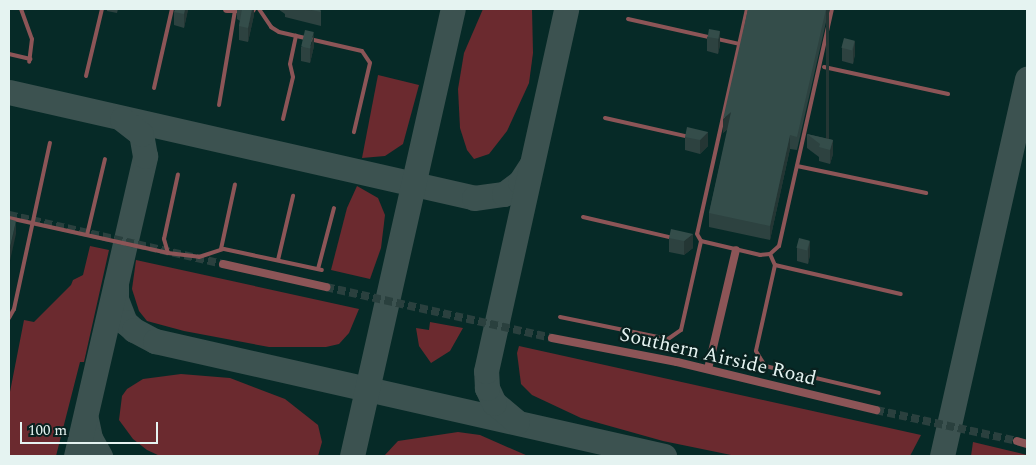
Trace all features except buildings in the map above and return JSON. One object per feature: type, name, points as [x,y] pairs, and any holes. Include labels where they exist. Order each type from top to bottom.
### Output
[{"type":"street","points":[[232,10],[252,9]]},
{"type":"street","points":[[708,369],[736,250]]},
{"type":"street","points":[[223,264],[326,287]]},
{"type":"street","name":"Southern Airside Road","points":[[552,338],[708,369],[876,410]]},
{"type":"street","points":[[1017,441],[1027,444]]},
{"type":"lane","points":[[9,54],[29,61],[32,39],[21,9]]},
{"type":"lane","points":[[86,76],[102,9]]},
{"type":"lane","points":[[154,88],[172,9]]},
{"type":"lane","points":[[260,9],[274,29],[296,36],[362,50],[370,63],[354,132]]},
{"type":"lane","points":[[560,317],[668,339],[682,330],[717,143],[747,9]]},
{"type":"lane","points":[[692,240],[699,239],[736,250],[770,254],[779,246],[832,9]]},
{"type":"lane","points":[[219,105],[232,10]]},
{"type":"lane","points":[[628,19],[740,44]]},
{"type":"lane","points":[[283,119],[292,77],[290,64],[296,36]]},
{"type":"lane","points":[[824,67],[948,94]]},
{"type":"lane","points":[[606,118],[698,139]]},
{"type":"lane","points":[[708,141],[717,143]]},
{"type":"lane","points":[[9,318],[14,309],[50,143]]},
{"type":"lane","points":[[87,235],[105,159]]},
{"type":"lane","points":[[797,166],[926,193]]},
{"type":"lane","points":[[168,253],[164,239],[178,174]]},
{"type":"lane","points":[[221,249],[235,184]]},
{"type":"lane","points":[[278,260],[294,196]]},
{"type":"lane","points":[[9,218],[168,253],[199,257],[221,249],[320,270],[334,208]]},
{"type":"lane","points":[[583,217],[678,239]]},
{"type":"lane","points":[[770,254],[774,265],[756,351],[765,366],[879,393]]},
{"type":"lane","points":[[774,265],[901,294]]},
{"type":"shaded area","points":[[9,9],[1027,9],[1027,456],[9,456]]},
{"type":"shaded area","points":[[483,9],[532,9],[533,53],[529,83],[507,131],[489,154],[474,159],[467,150],[460,128],[458,89],[464,53]]},
{"type":"shaded area","points":[[378,75],[419,85],[403,144],[385,156],[362,158]]},
{"type":"shaded area","points":[[357,186],[378,198],[385,215],[381,248],[370,279],[331,270],[347,208]]},
{"type":"shaded area","points":[[90,246],[109,250],[84,362],[80,362],[56,456],[9,456],[9,397],[24,320],[34,322],[71,285],[73,280],[83,275]]},
{"type":"shaded area","points":[[136,260],[359,309],[349,333],[339,344],[326,347],[269,347],[184,331],[147,321],[139,311],[132,289]]},
{"type":"shaded area","points":[[430,322],[463,328],[450,351],[431,363],[419,346],[416,328],[429,330]]},
{"type":"shaded area","points":[[519,346],[921,435],[910,456],[736,456],[663,441],[581,418],[532,395],[521,384],[517,353]]},
{"type":"shaded area","points":[[181,374],[230,378],[285,399],[318,425],[322,442],[318,456],[160,456],[147,450],[133,439],[119,420],[122,396],[127,389],[143,379]]},
{"type":"shaded area","points":[[458,432],[480,435],[528,456],[384,456],[398,441]]},
{"type":"shaded area","points":[[973,442],[1027,455],[1027,456],[971,456]]},
{"type":"taxiway","points":[[352,456],[453,9]]},
{"type":"taxiway","points":[[517,422],[494,403],[487,388],[486,371],[566,9]]},
{"type":"taxiway","points":[[942,456],[1027,78]]},
{"type":"taxiway","points":[[9,92],[474,198],[504,194],[520,182],[531,165]]},
{"type":"taxiway","points":[[76,456],[145,156],[141,134],[122,119]]},
{"type":"taxiway","points":[[116,284],[116,299],[125,322],[134,330],[155,341],[664,456]]},
{"type":"taxiway","points":[[86,419],[90,438],[100,456]]},
{"type":"tunnel","points":[[9,215],[223,264]]},
{"type":"tunnel","points":[[326,287],[552,338]]},
{"type":"tunnel","points":[[876,410],[1017,441]]}]
